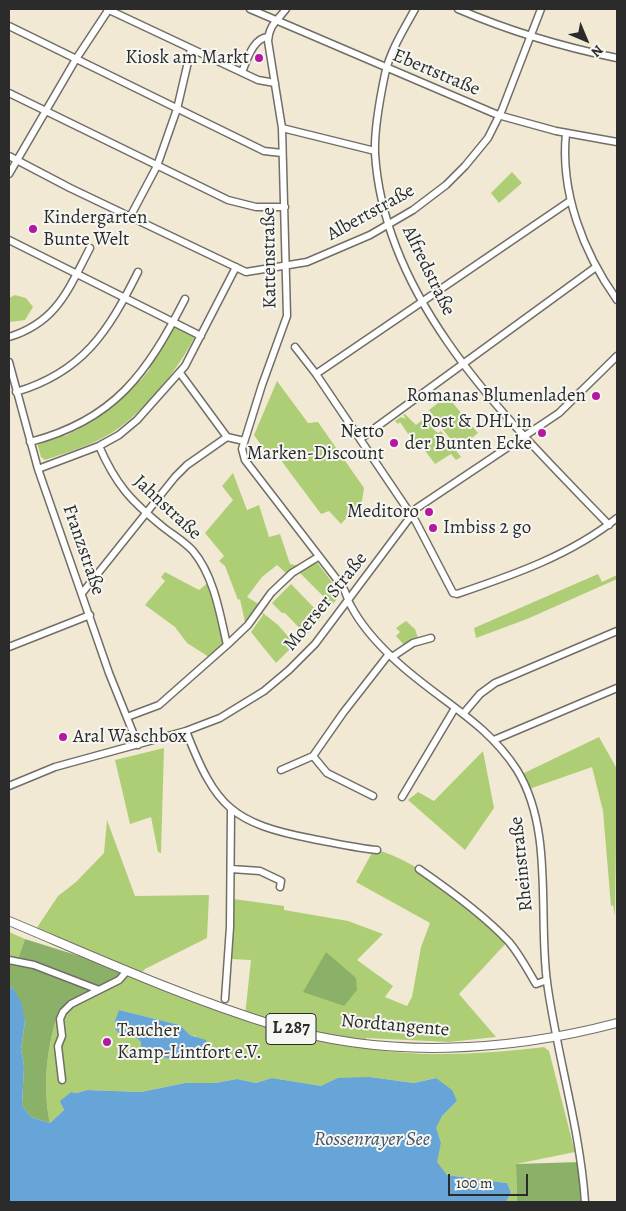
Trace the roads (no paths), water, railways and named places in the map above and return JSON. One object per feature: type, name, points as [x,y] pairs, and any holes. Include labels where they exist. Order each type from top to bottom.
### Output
[{"type":"main road","name":"Nordtangente","points":[[9,922],[200,1001],[278,1026],[364,1043],[463,1048],[502,1045],[555,1037],[617,1023]]},
{"type":"street","points":[[9,174],[108,9],[264,83],[275,83]]},
{"type":"street","name":"Ebertstraße","points":[[250,9],[498,115],[566,133],[617,142]]},
{"type":"street","points":[[242,72],[258,41],[268,37],[272,23],[286,9]]},
{"type":"street","name":"Alfredstraße","points":[[415,9],[387,68],[377,127],[375,151],[392,238],[422,301],[463,364],[524,436],[609,525]]},
{"type":"street","points":[[458,9],[531,35],[583,51],[617,58]]},
{"type":"street","name":"Albertstraße","points":[[9,156],[246,272],[307,262],[370,235],[414,210],[446,185],[488,138],[541,9]]},
{"type":"street","points":[[9,26],[264,151],[282,153]]},
{"type":"street","name":"Kattenstraße","points":[[268,37],[282,128],[284,265],[287,316],[262,385],[242,449],[245,460],[342,586],[348,601]]},
{"type":"street","points":[[130,216],[157,166],[177,109],[191,49]]},
{"type":"street","points":[[9,92],[228,200],[256,206],[284,207]]},
{"type":"street","points":[[282,128],[375,151]]},
{"type":"street","points":[[566,133],[565,161],[570,201],[596,267],[617,300]]},
{"type":"street","points":[[316,374],[570,201]]},
{"type":"street","points":[[9,240],[124,299],[202,336]]},
{"type":"street","points":[[9,337],[32,328],[48,316],[64,298],[90,248]]},
{"type":"street","points":[[38,469],[100,446],[131,425],[180,373],[202,336],[236,267]]},
{"type":"street","points":[[360,439],[596,267]]},
{"type":"street","points":[[16,392],[47,381],[75,363],[100,339],[138,272]]},
{"type":"street","points":[[30,442],[51,437],[79,425],[116,399],[147,367],[185,300]]},
{"type":"street","points":[[295,347],[316,374],[416,522],[453,593],[457,594],[489,584],[542,562],[580,543],[617,518]]},
{"type":"street","name":"Moerser Straße","points":[[9,786],[55,767],[186,731],[220,718],[264,690],[289,670],[315,644],[396,538],[410,515],[436,494],[566,407],[617,356]]},
{"type":"street","name":"Franzstraße","points":[[9,362],[38,469],[138,745]]},
{"type":"street","points":[[180,373],[227,437],[244,441]]},
{"type":"street","points":[[83,592],[145,512],[187,465],[227,437]]},
{"type":"street","name":"Jahnstraße","points":[[100,446],[109,469],[120,487],[145,512],[192,551],[202,564],[218,604],[227,645]]},
{"type":"street","points":[[127,717],[159,705],[248,626],[271,593],[292,574],[318,557]]},
{"type":"street","name":"Rheinstraße","points":[[348,601],[390,656],[455,708],[464,713],[494,740],[518,772],[536,822],[540,853],[546,980],[555,1037],[580,1161],[585,1202]]},
{"type":"street","points":[[9,647],[90,615]]},
{"type":"street","points":[[464,713],[480,694],[495,683],[617,632]]},
{"type":"street","points":[[281,770],[313,756],[342,712],[390,656],[413,643],[431,638]]},
{"type":"street","points":[[494,740],[617,688]]},
{"type":"street","points":[[402,797],[455,708]]},
{"type":"street","points":[[186,731],[194,752],[216,795],[231,810],[249,822],[272,831],[377,850]]},
{"type":"street","points":[[313,756],[327,773],[373,796]]},
{"type":"street","points":[[224,999],[230,927],[231,810]]},
{"type":"street","points":[[231,869],[260,871],[281,881],[280,887]]},
{"type":"street","points":[[419,869],[448,889],[508,941],[536,984],[546,980]]},
{"type":"street","points":[[9,960],[34,964],[99,990]]},
{"type":"street","points":[[62,1080],[58,1046],[62,1036],[60,1019],[63,1012],[72,1004],[119,980],[127,971]]},
{"type":"water","name":"Rossenrayer See","points":[[9,987],[13,988],[21,1002],[25,1021],[21,1049],[24,1066],[22,1105],[31,1117],[50,1123],[64,1110],[60,1101],[71,1092],[77,1093],[87,1090],[141,1092],[185,1083],[215,1083],[237,1079],[256,1083],[272,1078],[321,1086],[338,1078],[370,1077],[414,1083],[436,1078],[452,1090],[457,1101],[442,1116],[436,1128],[441,1143],[437,1162],[447,1175],[507,1183],[511,1192],[506,1202],[9,1202]]},
{"type":"water","points":[[119,1010],[180,1025],[190,1035],[206,1040],[208,1045],[205,1051],[188,1057],[172,1059],[149,1052],[141,1046],[141,1042],[133,1035],[122,1036],[116,1030],[115,1021]]},
{"type":"place","name":"Kiosk am Markt","points":[[259,58]]},
{"type":"place","name":"Kindergarten Bunte Welt","points":[[33,229]]},
{"type":"place","name":"Romanas Blumenladen","points":[[596,396]]},
{"type":"place","name":"Post & DHL in der Bunten Ecke","points":[[542,433]]},
{"type":"place","name":"Netto Marken-Discount","points":[[394,443]]},
{"type":"place","name":"Meditoro","points":[[429,512]]},
{"type":"place","name":"Imbiss 2 go","points":[[433,528]]},
{"type":"place","name":"Aral Waschbox","points":[[63,737]]},
{"type":"place","name":"Taucher Kamp-Lintfort e.V.","points":[[107,1042]]}]
